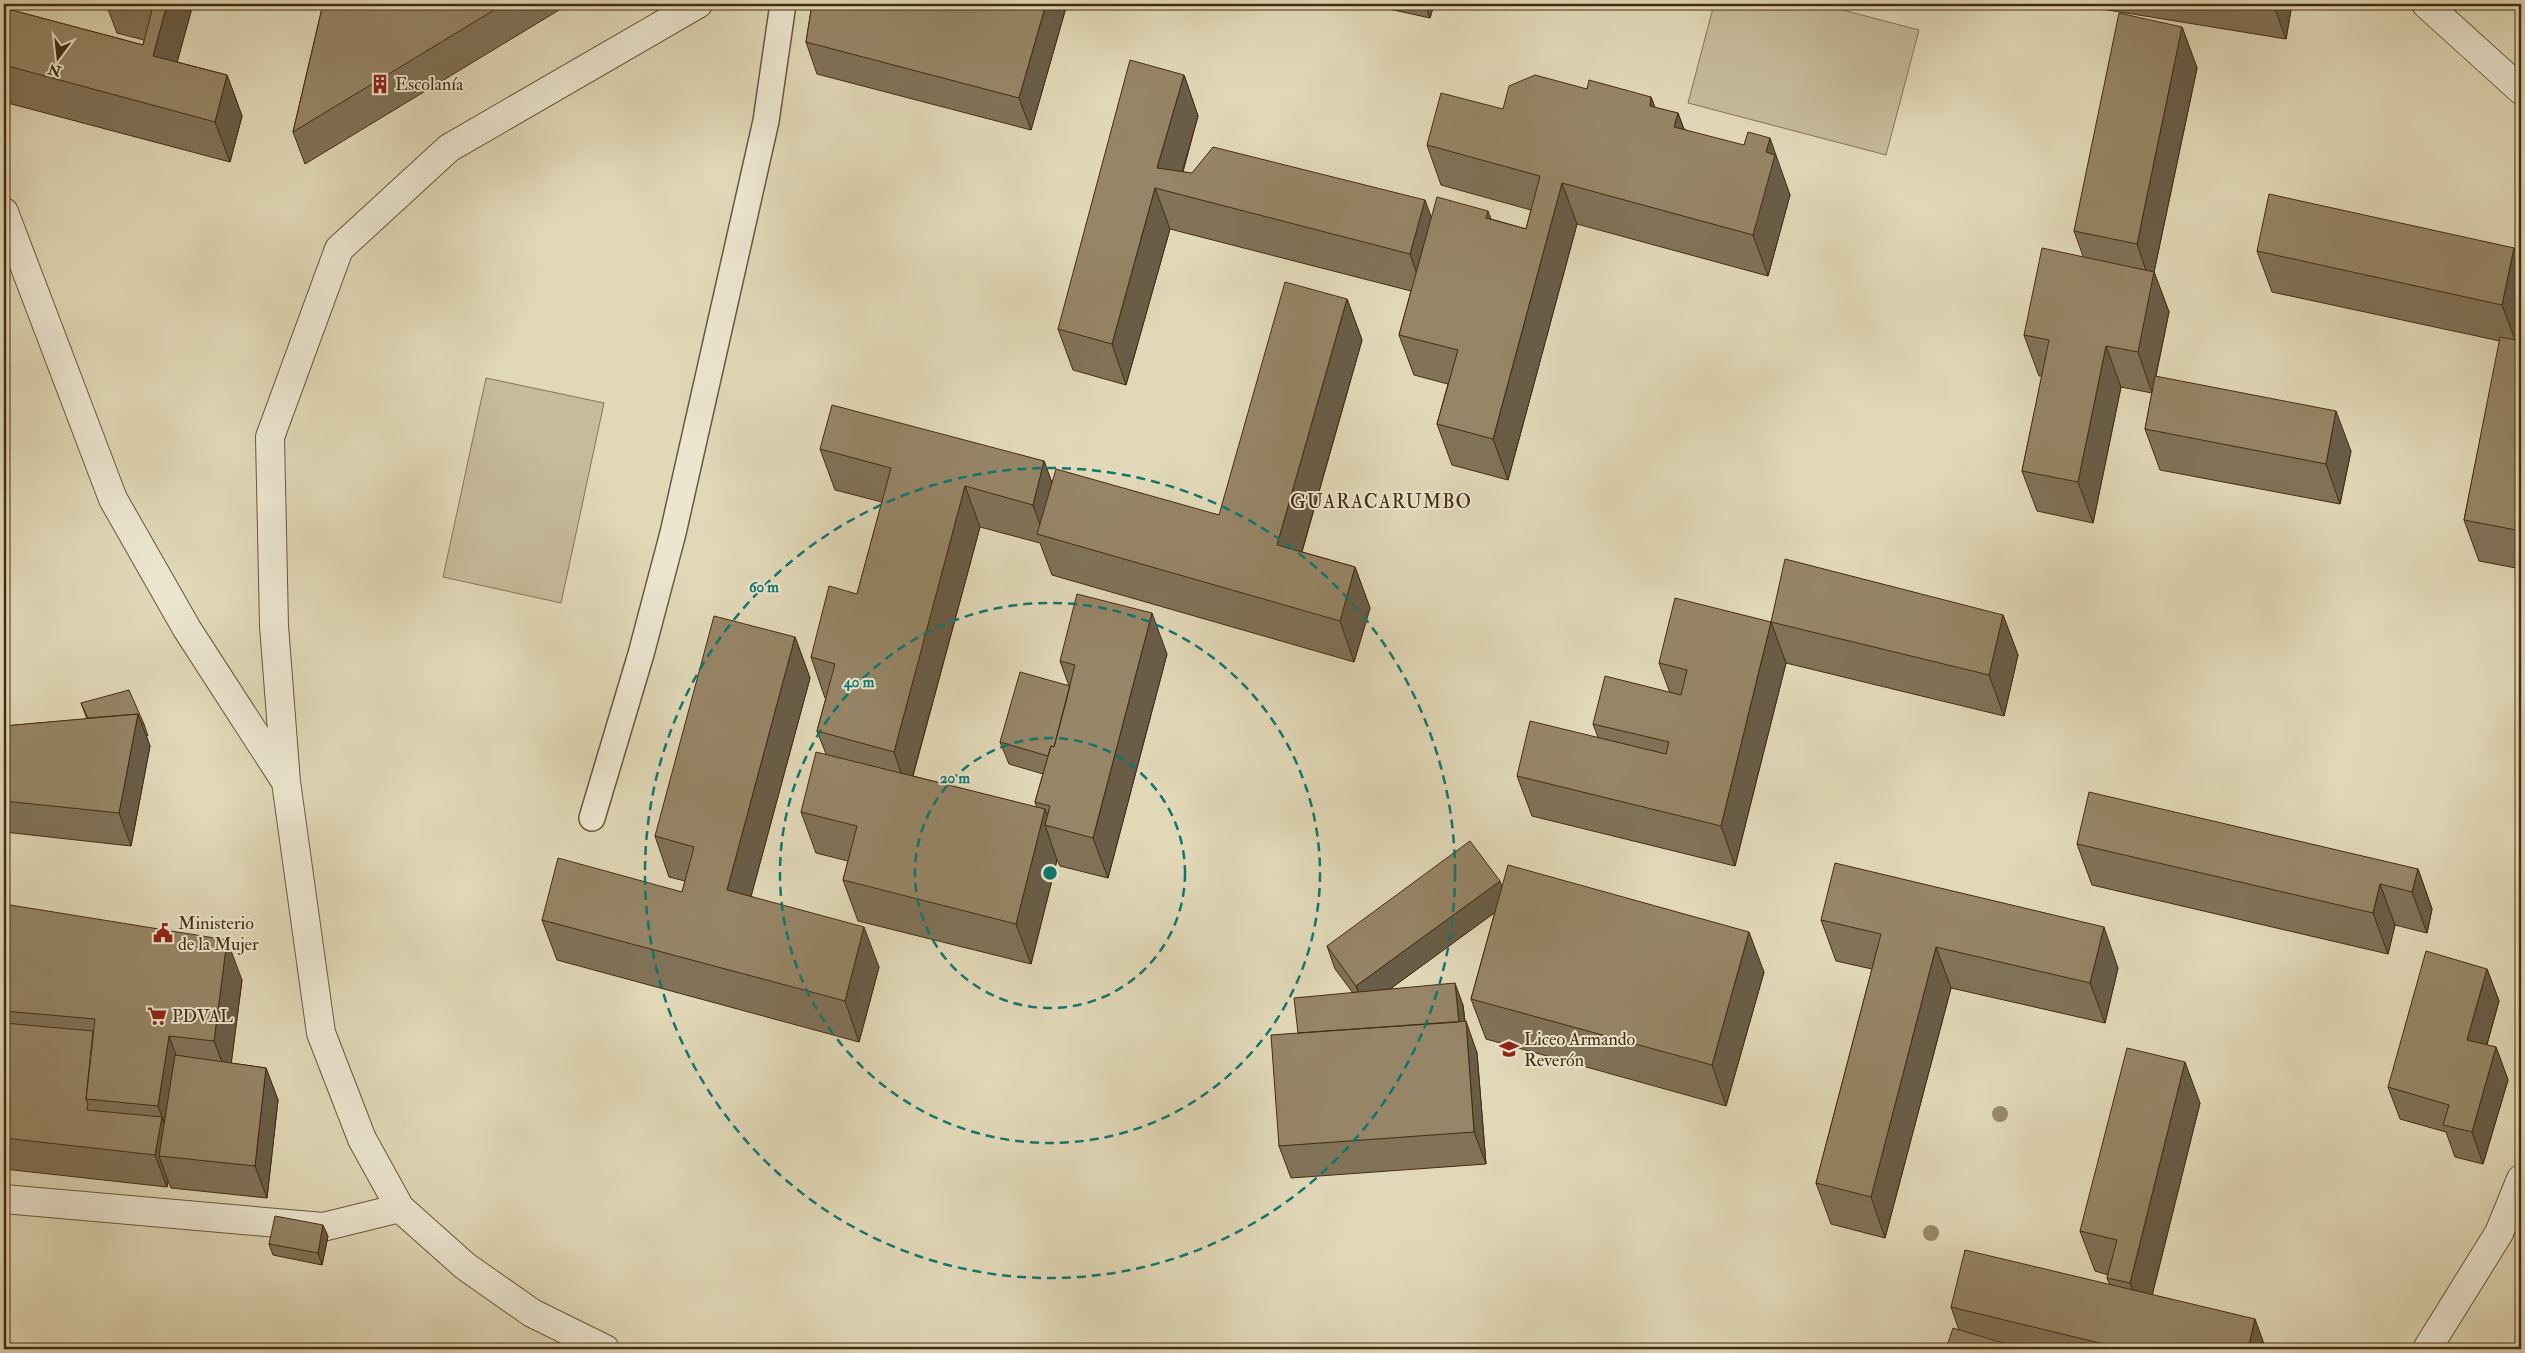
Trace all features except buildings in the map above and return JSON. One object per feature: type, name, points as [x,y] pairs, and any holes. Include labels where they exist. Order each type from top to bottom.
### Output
[{"type":"street","points":[[605,1349],[524,1307],[465,1266],[400,1208],[362,1139],[321,1032],[286,782],[274,626],[270,437],[339,249],[448,148],[698,4]]},
{"type":"street","points":[[2426,4],[2521,90]]},
{"type":"street","points":[[4,212],[113,499],[186,629],[286,782]]},
{"type":"street","points":[[2427,1349],[2498,1233],[2521,1178]]},
{"type":"street","points":[[4,1198],[323,1227],[400,1208]]},
{"type":"lane","points":[[592,818],[641,654],[675,524],[766,121],[783,4]]},
{"type":"shaded area","points":[[1714,4],[1820,4],[1919,30],[1886,155],[1688,103]]},
{"type":"shaded area","points":[[486,378],[604,403],[561,603],[443,577]]},
{"type":"place","name":"Escolanía","points":[[380,84]]},
{"type":"place","name":"Ministerio de la Mujer","points":[[163,933]]},
{"type":"place","name":"PDVAL","points":[[157,1016]]},
{"type":"place","name":"Liceo Armando Reverón","points":[[1509,1049]]},
{"type":"district","name":"GUARACARUMBO","points":[[1381,502]]}]
